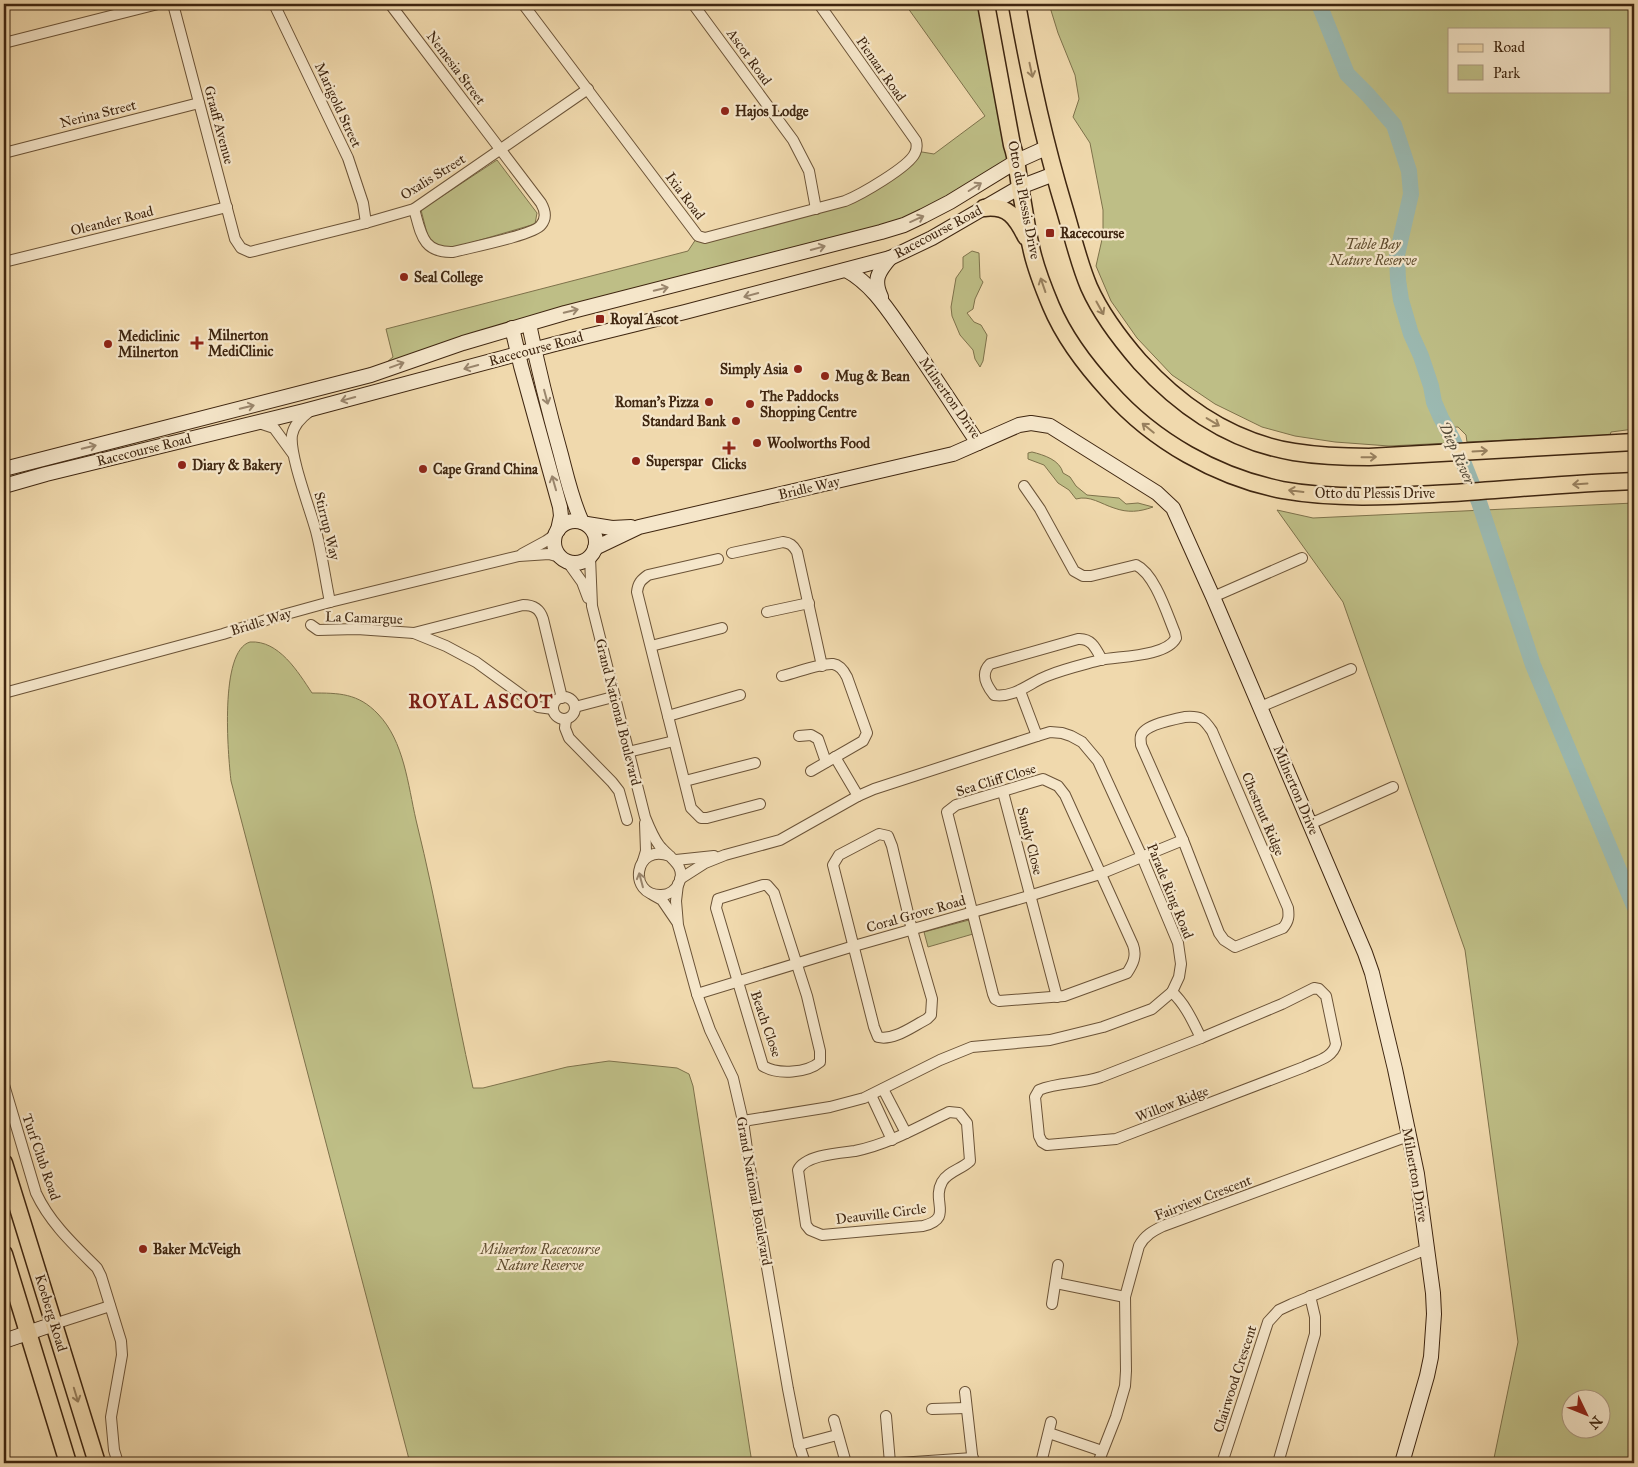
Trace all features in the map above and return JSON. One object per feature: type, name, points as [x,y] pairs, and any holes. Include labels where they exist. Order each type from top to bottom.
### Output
[{"type":"main road","name":"Otto du Plessis Drive","points":[[986,4],[1012,145],[1017,161],[1031,248],[1044,288],[1065,334],[1092,373],[1124,408],[1154,432],[1193,458],[1217,470],[1282,490],[1329,495],[1414,495],[1631,481]]},
{"type":"main road","points":[[1017,4],[1054,174],[1089,285],[1101,310],[1125,345],[1157,380],[1182,403],[1217,425],[1256,442],[1292,452],[1331,456],[1396,456],[1627,443]]},
{"type":"main road","points":[[984,208],[998,207],[1008,212],[1022,230],[1031,248]]},
{"type":"main road","name":"Koeberg Road","points":[[4,1163],[97,1463]]},
{"type":"main road","name":"Koeberg Road","points":[[4,1254],[68,1463]]},
{"type":"street","points":[[4,43],[158,4]]},
{"type":"street","name":"Graaff Avenue","points":[[173,4],[235,239],[241,248],[245,250]]},
{"type":"street","name":"Marigold Street","points":[[274,4],[348,158],[366,223]]},
{"type":"street","name":"Nemesia Street","points":[[390,4],[542,203],[545,210],[541,226],[528,233],[453,252],[443,252],[433,248],[424,241],[414,209]]},
{"type":"street","name":"Ixia Road","points":[[523,4],[701,238],[710,238],[833,206],[860,195],[909,160],[916,151]]},
{"type":"street","name":"Ascot Road","points":[[693,4],[793,140],[809,171],[816,209]]},
{"type":"street","name":"Pienaar Road","points":[[819,4],[916,141],[916,151]]},
{"type":"street","name":"Oxalis Street","points":[[245,250],[255,251],[414,209],[588,89]]},
{"type":"street","name":"Nerina Street","points":[[4,153],[199,102]]},
{"type":"street","name":"Racecourse Road","points":[[4,469],[370,375],[512,328],[904,225],[950,202],[1017,161],[1048,147]]},
{"type":"street","name":"Racecourse Road","points":[[4,486],[256,423],[890,258],[932,238],[1020,187],[1054,174]]},
{"type":"street","name":"Oleander Road","points":[[4,262],[226,207]]},
{"type":"street","name":"Milnerton Drive","points":[[885,306],[877,282],[878,275],[890,258]]},
{"type":"street","name":"Milnerton Drive","points":[[846,270],[866,283],[885,306],[978,443],[1019,425],[1031,423],[1050,426],[1158,493],[1173,508],[1177,516],[1372,973],[1395,1069],[1420,1194],[1433,1293],[1433,1338],[1427,1376],[1402,1463]]},
{"type":"street","points":[[529,324],[574,503],[584,523]]},
{"type":"street","points":[[512,328],[560,507],[561,516],[557,532],[555,547],[565,560],[579,562],[592,552],[595,534],[592,528],[584,523],[568,522],[557,532]]},
{"type":"street","name":"Stirrup Way","points":[[313,408],[301,417],[292,435],[295,456],[316,532],[330,602]]},
{"type":"street","name":"Stirrup Way","points":[[256,423],[266,424],[274,428],[295,456]]},
{"type":"street","name":"Bridle Way","points":[[584,523],[612,528],[639,527],[953,454],[978,443]]},
{"type":"street","points":[[1024,486],[1040,509],[1074,571],[1083,576],[1091,576],[1136,565],[1140,567],[1151,579],[1176,633],[1176,638],[1174,642],[1160,650],[1102,660],[1046,676],[1020,691],[1002,696],[994,695],[988,688],[984,676],[990,664],[1078,638],[1085,638],[1091,642],[1102,660]]},
{"type":"street","name":"Bridle Way","points":[[592,552],[639,527]]},
{"type":"street","name":"Bridle Way","points":[[519,556],[537,547],[557,532]]},
{"type":"street","points":[[732,553],[782,542],[790,543],[797,552],[822,666]]},
{"type":"street","name":"Grand National Boulevard","points":[[592,552],[592,606]]},
{"type":"street","name":"Bridle Way","points":[[4,692],[223,634],[330,602],[519,556],[548,554],[565,560]]},
{"type":"street","points":[[1213,597],[1302,558]]},
{"type":"street","points":[[718,559],[648,575],[641,579],[637,592],[691,808],[701,818],[707,818],[760,804]]},
{"type":"street","name":"Grand National Boulevard","points":[[565,560],[582,582],[592,606],[613,697],[645,818],[655,839],[673,858]]},
{"type":"street","points":[[767,612],[809,603]]},
{"type":"street","points":[[414,633],[523,605],[530,605],[538,609],[543,619],[562,698]]},
{"type":"street","name":"La Camargue","points":[[310,625],[318,630],[357,629],[414,633],[446,646],[476,662],[532,704],[544,709],[554,709],[559,717],[566,719]]},
{"type":"street","points":[[441,626],[446,646]]},
{"type":"street","points":[[651,646],[722,628]]},
{"type":"street","points":[[782,676],[832,664],[843,670],[867,732],[863,741],[811,771]]},
{"type":"street","points":[[1260,707],[1351,669]]},
{"type":"street","points":[[1020,691],[1037,736]]},
{"type":"street","points":[[668,716],[740,695]]},
{"type":"street","points":[[574,707],[613,697]]},
{"type":"street","points":[[554,709],[555,702],[562,698],[570,700],[574,707],[573,714],[566,719],[569,738],[619,791],[627,820]]},
{"type":"street","name":"Chestnut Ridge","points":[[1199,716],[1206,722],[1216,740],[1288,908],[1288,923],[1283,928],[1246,944],[1235,947],[1229,945],[1219,932],[1183,840],[1140,744],[1141,736],[1144,731],[1170,720],[1199,716]]},
{"type":"street","name":"Parade Ring Road","points":[[679,882],[705,863],[725,855],[780,840],[858,796],[893,782],[1050,732],[1062,733],[1082,742],[1098,761],[1142,857],[1178,943],[1181,964],[1179,977],[1172,992]]},
{"type":"street","points":[[799,736],[811,735],[818,738],[831,760],[858,796]]},
{"type":"street","points":[[628,752],[674,741]]},
{"type":"street","points":[[684,781],[755,763]]},
{"type":"street","name":"Sea Cliff Close","points":[[1043,779],[1058,786],[1065,795],[1133,945],[1135,952],[1132,966],[1126,973],[1074,993],[1057,997],[999,1001],[995,999],[971,912],[947,812],[956,805],[1003,792],[1043,779]]},
{"type":"street","points":[[1310,824],[1393,787]]},
{"type":"street","name":"Sandy Close","points":[[1003,792],[1057,997]]},
{"type":"street","name":"Grand National Boulevard","points":[[643,861],[646,838],[645,818]]},
{"type":"street","points":[[879,834],[888,836],[912,930],[932,999],[931,1015],[927,1019],[885,1039],[878,1037],[874,1027],[833,865],[839,855],[879,834]]},
{"type":"street","points":[[1142,857],[1183,840]]},
{"type":"street","points":[[659,853],[673,858],[680,869],[679,882],[675,889],[664,895],[648,892],[640,883],[639,871],[643,861],[653,854],[659,853]]},
{"type":"street","name":"Parade Ring Road","points":[[673,858],[725,855]]},
{"type":"street","name":"Coral Grove Road","points":[[697,994],[854,946],[1029,896],[1100,874],[1142,857]]},
{"type":"street","name":"Grand National Boulevard","points":[[679,882],[676,902],[678,925],[697,994],[733,1078],[743,1121],[800,1447],[805,1463]]},
{"type":"street","points":[[737,982],[716,903],[718,899],[725,896],[763,884],[767,885],[774,893],[796,964]]},
{"type":"street","name":"Grand National Boulevard","points":[[653,894],[662,900],[678,925]]},
{"type":"street","name":"Beach Close","points":[[737,982],[764,1066],[769,1069],[789,1071],[815,1066],[820,1062],[821,1058],[807,996],[796,964]]},
{"type":"street","name":"Willow Ridge","points":[[1314,988],[1319,989],[1326,996],[1336,1044],[1334,1051],[1330,1055],[1304,1067],[1128,1135],[1116,1139],[1047,1146],[1042,1142],[1039,1136],[1035,1097],[1039,1090],[1047,1086],[1087,1082],[1201,1038],[1282,1004],[1314,988]]},
{"type":"street","points":[[743,1121],[830,1107],[871,1095],[940,1060],[972,1047],[1050,1040],[1102,1027],[1152,1009],[1172,992],[1184,1006],[1201,1038]]},
{"type":"street","name":"Turf Club Road","points":[[4,1085],[36,1193],[42,1207],[97,1268],[121,1341],[122,1354],[110,1417],[114,1450],[118,1463]]},
{"type":"street","points":[[883,1089],[906,1132]]},
{"type":"street","points":[[871,1095],[892,1140]]},
{"type":"street","name":"Deauville Circle","points":[[949,1112],[959,1113],[964,1117],[967,1123],[970,1161],[943,1180],[939,1189],[940,1210],[937,1220],[932,1224],[923,1226],[822,1236],[810,1230],[806,1225],[798,1177],[800,1164],[819,1157],[882,1145],[892,1140],[949,1112]]},
{"type":"street","name":"Fairview Crescent","points":[[1098,1463],[1116,1417],[1125,1386],[1125,1297],[1139,1246],[1144,1238],[1152,1232],[1408,1136]]},
{"type":"street","name":"Clairwood Crescent","points":[[1222,1463],[1268,1322],[1279,1310],[1427,1249]]},
{"type":"street","points":[[1052,1304],[1058,1265]]},
{"type":"street","points":[[1056,1283],[1125,1297]]},
{"type":"street","points":[[1278,1463],[1315,1334],[1315,1317],[1310,1296]]},
{"type":"street","points":[[4,1341],[110,1306]]},
{"type":"street","points":[[899,1463],[973,1461],[966,1408],[966,1392]]},
{"type":"street","points":[[932,1409],[966,1408]]},
{"type":"street","points":[[886,1416],[890,1463]]},
{"type":"street","points":[[834,1420],[846,1463]]},
{"type":"street","points":[[1041,1463],[1051,1422]]},
{"type":"street","points":[[1049,1433],[1102,1451]]},
{"type":"street","points":[[800,1447],[838,1437]]},
{"type":"green space","points":[[905,4],[986,4],[1017,161],[923,216],[678,285],[371,375],[393,357],[386,329],[688,251],[698,236],[860,195],[916,151],[934,154],[985,116]]},
{"type":"green space","name":"Table Bay Nature Reserve","points":[[1049,4],[1634,4],[1634,429],[1611,432],[1610,435],[1467,442],[1466,435],[1458,427],[1440,428],[1449,443],[1389,446],[1335,442],[1295,436],[1262,427],[1215,404],[1172,375],[1137,338],[1111,301],[1096,266],[1103,235],[1103,210],[1090,143],[1073,117],[1079,99],[1075,75],[1058,33]]},
{"type":"green space","points":[[497,160],[537,213],[535,224],[446,250],[429,241],[421,210]]},
{"type":"green space","points":[[972,251],[979,253],[980,278],[983,282],[975,299],[973,309],[967,313],[974,322],[981,325],[987,335],[983,361],[980,367],[975,359],[973,350],[960,335],[952,316],[951,307],[956,278],[963,268],[963,257]]},
{"type":"green space","points":[[1032,452],[1055,461],[1063,473],[1070,477],[1076,486],[1087,495],[1119,498],[1126,504],[1138,503],[1153,507],[1138,511],[1119,510],[1091,499],[1076,499],[1069,490],[1058,483],[1044,465],[1028,459],[1028,453]]},
{"type":"green space","points":[[1634,503],[1634,1463],[1493,1463],[1518,1342],[1465,950],[1343,602],[1277,510],[1313,518]]},
{"type":"green space","name":"Milnerton Racecourse Nature Reserve","points":[[250,642],[270,646],[279,652],[294,667],[312,693],[331,693],[348,696],[371,707],[387,725],[394,737],[404,764],[473,1088],[483,1088],[567,1067],[609,1061],[677,1068],[689,1074],[693,1086],[752,1463],[410,1463],[231,781],[228,750],[230,683],[234,664],[240,649]]},
{"type":"green space","points":[[969,920],[973,934],[928,947],[924,932]]},
{"type":"waterway","name":"Diep River","points":[[1319,4],[1347,74],[1394,125],[1409,171],[1411,194],[1397,255],[1401,300],[1411,334],[1421,356],[1434,402],[1464,464],[1479,502],[1533,665],[1634,906]]},
{"type":"place","name":"Hajos Lodge","points":[[725,111]]},
{"type":"place","name":"Racecourse","points":[[1050,233]]},
{"type":"place","name":"Seal College","points":[[404,277]]},
{"type":"place","name":"Royal Ascot","points":[[600,319]]},
{"type":"place","name":"Milnerton MediClinic","points":[[197,343]]},
{"type":"place","name":"Mediclinic Milnerton","points":[[108,344]]},
{"type":"place","name":"Simply Asia","points":[[798,369]]},
{"type":"place","name":"Mug & Bean","points":[[825,376]]},
{"type":"place","name":"Roman's Pizza","points":[[709,402]]},
{"type":"place","name":"The Paddocks Shopping Centre","points":[[750,404]]},
{"type":"place","name":"Standard Bank","points":[[736,421]]},
{"type":"place","name":"Woolworths Food","points":[[757,443]]},
{"type":"place","name":"Clicks","points":[[729,448]]},
{"type":"place","name":"Superspar","points":[[636,461]]},
{"type":"place","name":"Diary & Bakery","points":[[182,465]]},
{"type":"place","name":"Cape Grand China","points":[[423,469]]},
{"type":"place","name":"Baker McVeigh","points":[[143,1249]]},
{"type":"district","name":"ROYAL ASCOT","points":[[481,701]]}]
